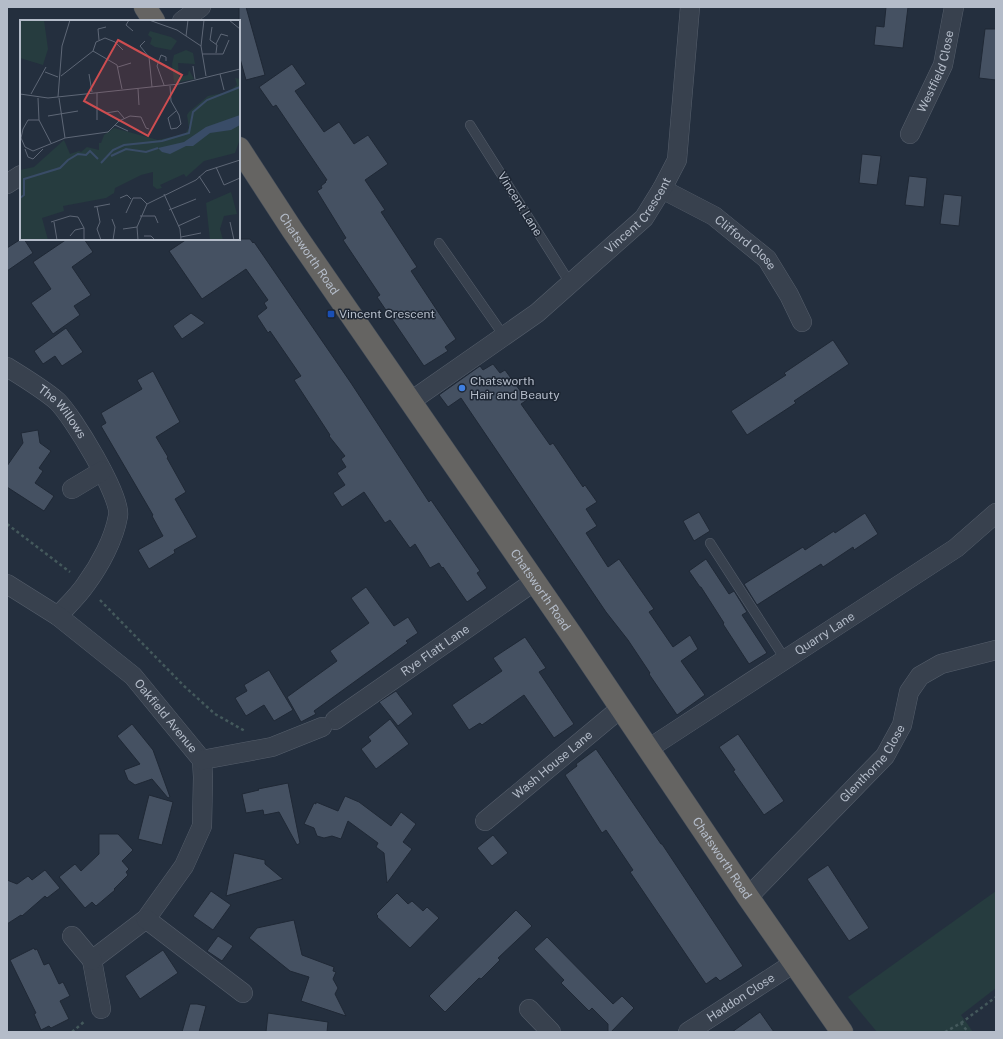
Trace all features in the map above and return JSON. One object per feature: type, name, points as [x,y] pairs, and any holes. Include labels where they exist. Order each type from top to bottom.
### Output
[{"type":"highway","points":[[145,7],[153,20]]},
{"type":"highway","name":"Chatsworth Road","points":[[240,150],[293,231],[535,581],[748,897],[842,1032]]},
{"type":"street","points":[[183,20],[201,7]]},
{"type":"street","name":"Vincent Crescent","points":[[411,401],[537,313],[644,218],[662,189],[677,160],[690,7]]},
{"type":"street","name":"Westfield Close","points":[[910,134],[943,66],[954,7]]},
{"type":"street","points":[[7,184],[20,176]]},
{"type":"street","name":"Clifford Close","points":[[662,189],[714,216],[767,259],[789,295],[802,322]]},
{"type":"street","name":"The Willows","points":[[7,367],[57,401],[70,416],[115,496],[119,514],[113,534],[102,560],[86,585],[58,616]]},
{"type":"street","points":[[72,490],[102,471]]},
{"type":"street","name":"Quarry Lane","points":[[648,749],[956,548],[996,513]]},
{"type":"street","name":"Rye Flatt Lane","points":[[202,760],[272,747],[328,723],[535,581]]},
{"type":"street","name":"Oakfield Avenue","points":[[7,584],[58,616],[133,676],[202,760],[202,826],[184,866],[146,919],[92,960]]},
{"type":"street","name":"Glenthorne Close","points":[[748,897],[885,756],[902,725],[909,692],[920,676],[941,664],[996,650]]},
{"type":"street","name":"Wash House Lane","points":[[485,821],[621,708]]},
{"type":"street","points":[[146,919],[242,993]]},
{"type":"street","points":[[72,936],[92,960],[101,1009]]},
{"type":"street","name":"Haddon Close","points":[[688,1032],[794,963]]},
{"type":"street","points":[[529,1009],[551,1032]]},
{"type":"lane","name":"Vincent Lane","points":[[470,125],[570,283]]},
{"type":"lane","points":[[439,243],[504,336]]},
{"type":"lane","points":[[710,543],[785,659]]},
{"type":"path","points":[[7,524],[86,585],[184,686],[215,714],[272,747]]},
{"type":"path","points":[[945,1032],[961,1023],[996,997]]},
{"type":"path","points":[[961,1023],[968,1032]]},
{"type":"green space","points":[[996,891],[996,988],[961,1015],[973,1032],[877,1032],[848,997]]},
{"type":"building","points":[[239,7],[246,7],[265,75],[246,80],[240,59]]},
{"type":"building","points":[[886,7],[908,7],[903,48],[874,45],[876,26],[884,27]]},
{"type":"building","points":[[985,29],[996,29],[996,80],[979,78]]},
{"type":"building","points":[[292,64],[306,84],[295,91],[324,132],[339,122],[354,144],[368,135],[388,164],[365,180],[385,210],[381,212],[417,267],[411,271],[456,339],[445,347],[448,351],[424,366],[377,297],[380,295],[343,240],[346,238],[317,191],[322,188],[321,186],[327,180],[276,105],[273,107],[259,87]]},
{"type":"building","points":[[862,154],[881,156],[877,185],[859,183]]},
{"type":"building","points":[[909,176],[927,178],[924,207],[905,205]]},
{"type":"building","points":[[944,194],[962,196],[959,226],[940,224]]},
{"type":"building","points":[[250,239],[253,243],[254,242],[351,383],[429,502],[431,500],[480,571],[477,573],[487,588],[467,602],[443,567],[442,568],[439,563],[430,568],[415,544],[410,548],[390,520],[385,523],[364,492],[342,507],[333,493],[345,485],[337,473],[346,467],[341,459],[345,456],[329,436],[330,435],[294,380],[301,376],[270,331],[268,333],[257,316],[267,308],[264,303],[268,300],[246,269],[202,299],[169,251],[186,240]]},
{"type":"building","points":[[20,240],[25,240],[33,253],[7,271],[7,248]]},
{"type":"building","points":[[66,240],[85,240],[93,252],[72,267],[91,295],[74,306],[80,315],[53,334],[31,303],[51,289],[33,262]]},
{"type":"building","points":[[191,313],[205,323],[182,339],[173,326]]},
{"type":"building","points":[[66,328],[83,352],[62,366],[55,356],[43,364],[34,351]]},
{"type":"building","points":[[833,340],[849,364],[794,401],[796,403],[747,435],[731,411],[786,375],[784,373]]},
{"type":"building","points":[[493,364],[500,373],[505,370],[527,400],[521,404],[550,445],[553,443],[583,487],[585,485],[597,502],[586,509],[597,526],[586,533],[608,567],[619,559],[654,609],[649,612],[673,647],[690,635],[698,649],[681,661],[705,695],[677,715],[628,640],[606,612],[461,398],[448,407],[439,395],[480,366],[483,370]]},
{"type":"building","points":[[153,371],[180,422],[156,437],[186,492],[175,499],[197,537],[174,550],[175,553],[149,569],[138,550],[163,536],[152,516],[153,515],[101,426],[106,423],[101,413],[142,389],[137,380]]},
{"type":"building","points":[[38,430],[40,443],[51,451],[39,468],[43,471],[35,483],[54,496],[44,511],[7,487],[7,466],[23,443],[21,433]]},
{"type":"building","points":[[699,512],[710,531],[694,541],[683,521]]},
{"type":"building","points":[[865,513],[878,534],[854,550],[853,547],[823,567],[821,564],[757,605],[744,584],[803,547],[805,550],[834,531],[835,533]]},
{"type":"building","points":[[706,559],[729,594],[734,591],[747,612],[742,615],[767,653],[749,664],[701,587],[689,571]]},
{"type":"building","points":[[366,587],[394,626],[408,617],[418,633],[406,641],[408,643],[314,711],[316,714],[301,722],[287,697],[337,661],[330,651],[369,623],[351,598]]},
{"type":"building","points":[[525,637],[546,668],[539,672],[574,724],[554,738],[524,695],[482,725],[480,723],[469,730],[452,705],[502,671],[493,658]]},
{"type":"building","points":[[269,670],[293,710],[274,721],[264,705],[246,716],[235,698],[247,691],[244,685]]},
{"type":"building","points":[[396,691],[413,714],[398,726],[379,702]]},
{"type":"building","points":[[390,719],[409,744],[376,769],[361,749],[371,741],[368,737]]},
{"type":"building","points":[[132,724],[153,750],[170,797],[168,798],[152,779],[135,785],[128,780],[124,770],[140,764],[117,736]]},
{"type":"building","points":[[738,734],[784,801],[764,815],[733,771],[735,770],[719,747]]},
{"type":"building","points":[[596,749],[662,844],[743,966],[720,981],[716,977],[706,984],[630,872],[633,870],[606,830],[602,833],[565,775],[577,766],[576,764]]},
{"type":"building","points":[[288,783],[300,843],[297,845],[279,812],[264,815],[263,810],[246,813],[242,794]]},
{"type":"building","points":[[149,795],[173,802],[162,845],[138,839]]},
{"type":"building","points":[[345,796],[359,802],[391,826],[401,812],[416,824],[403,842],[412,849],[387,883],[384,853],[376,847],[378,843],[348,821],[341,839],[332,836],[324,838],[317,836],[314,828],[304,824],[314,803],[316,804],[316,802],[338,811]]},
{"type":"building","points":[[99,834],[118,834],[133,850],[122,861],[129,869],[126,872],[128,875],[114,889],[115,890],[96,906],[92,902],[85,908],[59,877],[75,864],[81,871],[99,854]]},
{"type":"building","points":[[493,835],[508,853],[492,866],[477,848]]},
{"type":"building","points":[[234,853],[265,860],[265,864],[283,879],[226,896]]},
{"type":"building","points":[[828,865],[869,928],[849,941],[807,879]]},
{"type":"building","points":[[45,870],[60,888],[47,898],[45,896],[22,916],[21,915],[7,924],[7,880],[17,884],[28,876],[32,880]]},
{"type":"building","points":[[211,891],[231,905],[213,930],[193,916]]},
{"type":"building","points":[[397,893],[408,904],[412,901],[423,911],[427,907],[439,918],[410,948],[377,917],[378,916],[376,914]]},
{"type":"building","points":[[516,910],[532,926],[498,958],[500,960],[481,979],[479,978],[445,1012],[429,996]]},
{"type":"building","points":[[294,920],[302,955],[334,967],[333,971],[336,972],[333,979],[338,988],[335,994],[346,1016],[301,1001],[309,977],[290,971],[249,938],[257,928]]},
{"type":"building","points":[[218,936],[233,946],[222,961],[207,951]]},
{"type":"building","points":[[547,937],[613,1004],[622,996],[634,1008],[611,1032],[608,1032],[608,1024],[592,1008],[589,1011],[561,983],[564,980],[534,949]]},
{"type":"building","points":[[34,948],[35,950],[37,949],[44,965],[49,963],[59,984],[63,982],[70,996],[60,1001],[69,1019],[51,1028],[49,1026],[41,1030],[34,1014],[36,1013],[10,960]]},
{"type":"building","points":[[163,950],[178,973],[140,999],[125,976]]},
{"type":"building","points":[[190,1004],[206,1006],[199,1032],[182,1032]]},
{"type":"building","points":[[760,1012],[774,1032],[732,1032]]},
{"type":"building","points":[[268,1013],[328,1022],[327,1032],[266,1032]]},
{"type":"place","name":"Vincent Crescent","points":[[331,314]]},
{"type":"place","name":"Chatsworth Hair and Beauty","points":[[462,388]]}]
